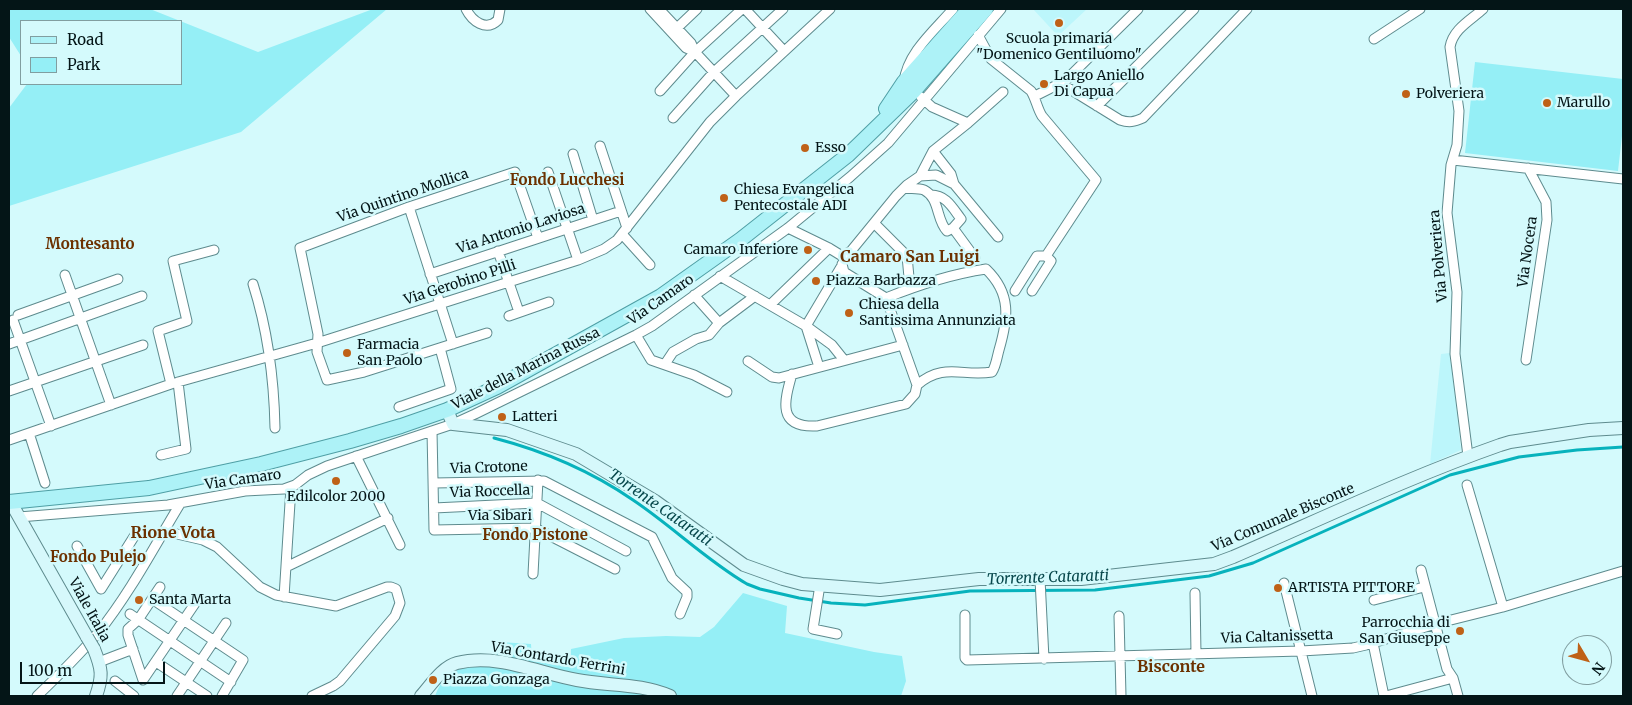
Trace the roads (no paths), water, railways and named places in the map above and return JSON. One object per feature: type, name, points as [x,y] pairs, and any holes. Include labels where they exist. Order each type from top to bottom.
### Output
[{"type":"main road","name":"Viale della Marina Russa","points":[[909,87],[969,9]]},
{"type":"main road","name":"Viale della Marina Russa","points":[[9,500],[136,490],[326,448],[447,410],[497,387],[661,296],[740,240],[848,155],[909,87],[986,9]]},
{"type":"street","points":[[466,9],[477,23],[491,25],[498,20],[500,9]]},
{"type":"street","points":[[650,9],[686,48],[695,52]]},
{"type":"street","points":[[659,9],[691,43],[695,52],[736,96]]},
{"type":"street","points":[[677,28],[697,9]]},
{"type":"street","points":[[660,90],[695,52],[743,9],[784,51]]},
{"type":"street","points":[[673,118],[714,72],[783,9]]},
{"type":"street","name":"Via Gerobino Pilli","points":[[9,440],[174,383],[317,343],[578,260],[604,249],[625,231],[710,122],[830,9]]},
{"type":"street","points":[[953,9],[911,60],[905,71],[909,87],[924,101],[932,107],[968,123]]},
{"type":"street","name":"Via Camaro","points":[[14,517],[180,504],[245,491],[291,487],[312,473],[356,456],[453,424],[485,410],[636,336],[788,228],[888,143],[1001,9]]},
{"type":"street","points":[[1035,96],[1064,84],[1138,9]]},
{"type":"street","points":[[1097,106],[1194,9]]},
{"type":"street","points":[[1064,84],[1113,117],[1131,123],[1143,118],[1247,9]]},
{"type":"street","points":[[1374,39],[1420,9]]},
{"type":"street","name":"Via Polveriera","points":[[1468,456],[1455,354],[1457,292],[1447,213],[1453,160],[1457,145],[1459,111],[1450,47],[1454,35],[1483,9]]},
{"type":"street","points":[[978,35],[991,59],[1031,91],[1035,96],[1037,109],[1042,116],[1096,180],[1046,256]]},
{"type":"street","points":[[842,256],[851,251],[904,188],[920,176],[933,151],[1003,92]]},
{"type":"street","points":[[600,146],[621,210],[625,231],[650,265]]},
{"type":"street","points":[[933,151],[952,174],[954,184]]},
{"type":"street","points":[[573,154],[593,220]]},
{"type":"street","points":[[1453,160],[1623,179]]},
{"type":"street","name":"Via Nocera","points":[[1526,360],[1547,220],[1546,202],[1528,168]]},
{"type":"street","name":"Via Quintino Mollica","points":[[317,343],[318,334],[300,248],[409,207],[515,172],[538,238]]},
{"type":"street","points":[[548,172],[578,260]]},
{"type":"street","points":[[920,176],[936,175],[954,184],[998,237]]},
{"type":"street","points":[[904,188],[922,190],[930,195],[935,202],[942,226],[947,231],[961,219],[946,198],[930,195]]},
{"type":"street","points":[[409,207],[453,344]]},
{"type":"street","name":"Via Antonio Laviosa","points":[[430,274],[621,210]]},
{"type":"street","points":[[874,223],[907,256],[910,288]]},
{"type":"street","points":[[954,226],[975,258]]},
{"type":"street","points":[[788,228],[842,256]]},
{"type":"street","points":[[770,305],[829,248]]},
{"type":"street","points":[[162,456],[186,449],[174,383],[158,331],[187,321],[173,261],[214,250]]},
{"type":"street","points":[[498,251],[520,312]]},
{"type":"street","points":[[792,374],[785,401],[786,410],[792,420],[808,427],[901,406],[913,397],[916,391],[917,385],[886,298],[844,272],[842,256]]},
{"type":"street","points":[[1015,291],[1037,256],[1046,256],[1051,261],[1032,291]]},
{"type":"street","points":[[819,367],[806,326],[842,267]]},
{"type":"street","points":[[886,298],[910,288],[965,272],[986,269],[992,274],[1007,308],[1005,328],[992,372],[939,372],[925,378],[917,385]]},
{"type":"street","points":[[64,275],[110,405]]},
{"type":"street","points":[[720,276],[806,326],[832,346],[844,360]]},
{"type":"street","points":[[51,426],[20,340],[16,317],[118,279]]},
{"type":"street","points":[[253,284],[265,327],[270,356],[275,428]]},
{"type":"street","points":[[694,295],[719,323]]},
{"type":"street","points":[[9,344],[142,296]]},
{"type":"street","points":[[665,364],[673,352],[696,339],[709,335],[719,323],[755,296]]},
{"type":"street","points":[[508,316],[549,302]]},
{"type":"street","points":[[317,343],[317,352],[327,380],[364,372],[487,333]]},
{"type":"street","points":[[636,336],[651,360],[694,375],[727,392]]},
{"type":"street","points":[[9,391],[143,345]]},
{"type":"street","points":[[748,361],[772,377],[779,378],[902,345]]},
{"type":"street","points":[[399,407],[451,389],[440,348]]},
{"type":"street","points":[[447,410],[453,424]]},
{"type":"street","points":[[485,410],[486,420],[493,428]]},
{"type":"street","name":"Via Comunale Bisconte","points":[[453,424],[493,428],[520,434],[583,458],[655,501],[744,565],[819,590],[880,590],[979,579],[1040,582],[1095,578],[1220,562],[1348,508],[1420,475],[1510,442],[1589,430],[1623,428]]},
{"type":"street","points":[[432,431],[434,508]]},
{"type":"street","points":[[29,433],[46,483]]},
{"type":"street","points":[[356,456],[400,545]]},
{"type":"street","points":[[533,574],[538,480]]},
{"type":"street","name":"Via Crotone","points":[[434,483],[544,481],[652,537],[672,578],[687,592],[687,597],[680,614]]},
{"type":"street","points":[[1467,484],[1503,606]]},
{"type":"street","points":[[284,597],[291,487]]},
{"type":"street","name":"Viale Italia","points":[[9,500],[14,517],[94,650],[101,674],[96,696]]},
{"type":"street","points":[[37,696],[99,632],[136,580],[180,504]]},
{"type":"street","name":"Via Roccella","points":[[434,508],[537,504],[626,551]]},
{"type":"street","name":"Via Sibari","points":[[434,508],[434,530],[536,528],[615,569]]},
{"type":"street","points":[[286,567],[388,518]]},
{"type":"street","points":[[164,531],[203,540],[217,547],[260,587],[267,592],[284,597],[336,606],[391,586],[396,589],[400,599],[399,608],[395,616],[345,677],[333,686],[312,696]]},
{"type":"street","points":[[76,546],[101,589],[135,535]]},
{"type":"street","points":[[1420,570],[1447,669],[1453,678],[1458,696]]},
{"type":"street","name":"Via Caltanissetta","points":[[965,615],[965,658],[967,660],[1353,648],[1623,571]]},
{"type":"street","points":[[1040,582],[1044,659]]},
{"type":"street","points":[[1284,583],[1312,696]]},
{"type":"street","points":[[160,587],[138,620],[128,629],[128,635],[144,680],[196,602]]},
{"type":"street","points":[[1374,600],[1424,587]]},
{"type":"street","points":[[819,590],[813,629],[837,634]]},
{"type":"street","points":[[1195,593],[1196,654]]},
{"type":"street","points":[[152,599],[243,660],[222,696]]},
{"type":"street","points":[[130,614],[231,682]]},
{"type":"street","points":[[1119,616],[1121,696]]},
{"type":"street","points":[[177,696],[226,623]]},
{"type":"street","points":[[1373,643],[1385,696],[1453,678]]},
{"type":"street","points":[[99,662],[133,649]]},
{"type":"street","name":"Via Contardo Ferrini","points":[[421,696],[442,672],[455,664],[479,660],[534,669],[575,680],[631,687],[670,696]]},
{"type":"street","points":[[156,662],[207,696]]},
{"type":"street","points":[[116,681],[134,696]]},
{"type":"waterway","name":"Torrente Cataratti","points":[[494,438],[549,456],[601,480],[647,510],[717,564],[747,584],[799,598],[831,603],[865,605],[970,591],[1095,590],[1209,576],[1253,563],[1450,475],[1519,457],[1623,447]]},
{"type":"place","name":"Scuola primaria \"Domenico Gentiluomo\"","points":[[1059,23]]},
{"type":"place","name":"Largo Aniello Di Capua","points":[[1044,84]]},
{"type":"place","name":"Polveriera","points":[[1406,94]]},
{"type":"place","name":"Marullo","points":[[1547,103]]},
{"type":"place","name":"Esso","points":[[805,148]]},
{"type":"place","name":"Chiesa Evangelica Pentecostale ADI","points":[[724,198]]},
{"type":"place","name":"Camaro Inferiore","points":[[808,250]]},
{"type":"place","name":"Piazza Barbazza","points":[[816,281]]},
{"type":"place","name":"Chiesa della Santissima Annunziata","points":[[849,313]]},
{"type":"place","name":"Farmacia San Paolo","points":[[347,353]]},
{"type":"place","name":"Latteri","points":[[502,417]]},
{"type":"place","name":"Edilcolor 2000","points":[[336,481]]},
{"type":"place","name":"ARTISTA PITTORE","points":[[1278,588]]},
{"type":"place","name":"Santa Marta","points":[[139,600]]},
{"type":"place","name":"Parrocchia di San Giuseppe","points":[[1460,631]]},
{"type":"place","name":"Piazza Gonzaga","points":[[433,680]]},
{"type":"district","name":"Fondo Lucchesi","points":[[567,181]]},
{"type":"district","name":"Montesanto","points":[[90,245]]},
{"type":"district","name":"Camaro San Luigi","points":[[910,257]]},
{"type":"district","name":"Rione Vota","points":[[173,533]]},
{"type":"district","name":"Fondo Pistone","points":[[535,536]]},
{"type":"district","name":"Fondo Pulejo","points":[[98,558]]},
{"type":"district","name":"Bisconte","points":[[1171,667]]}]
